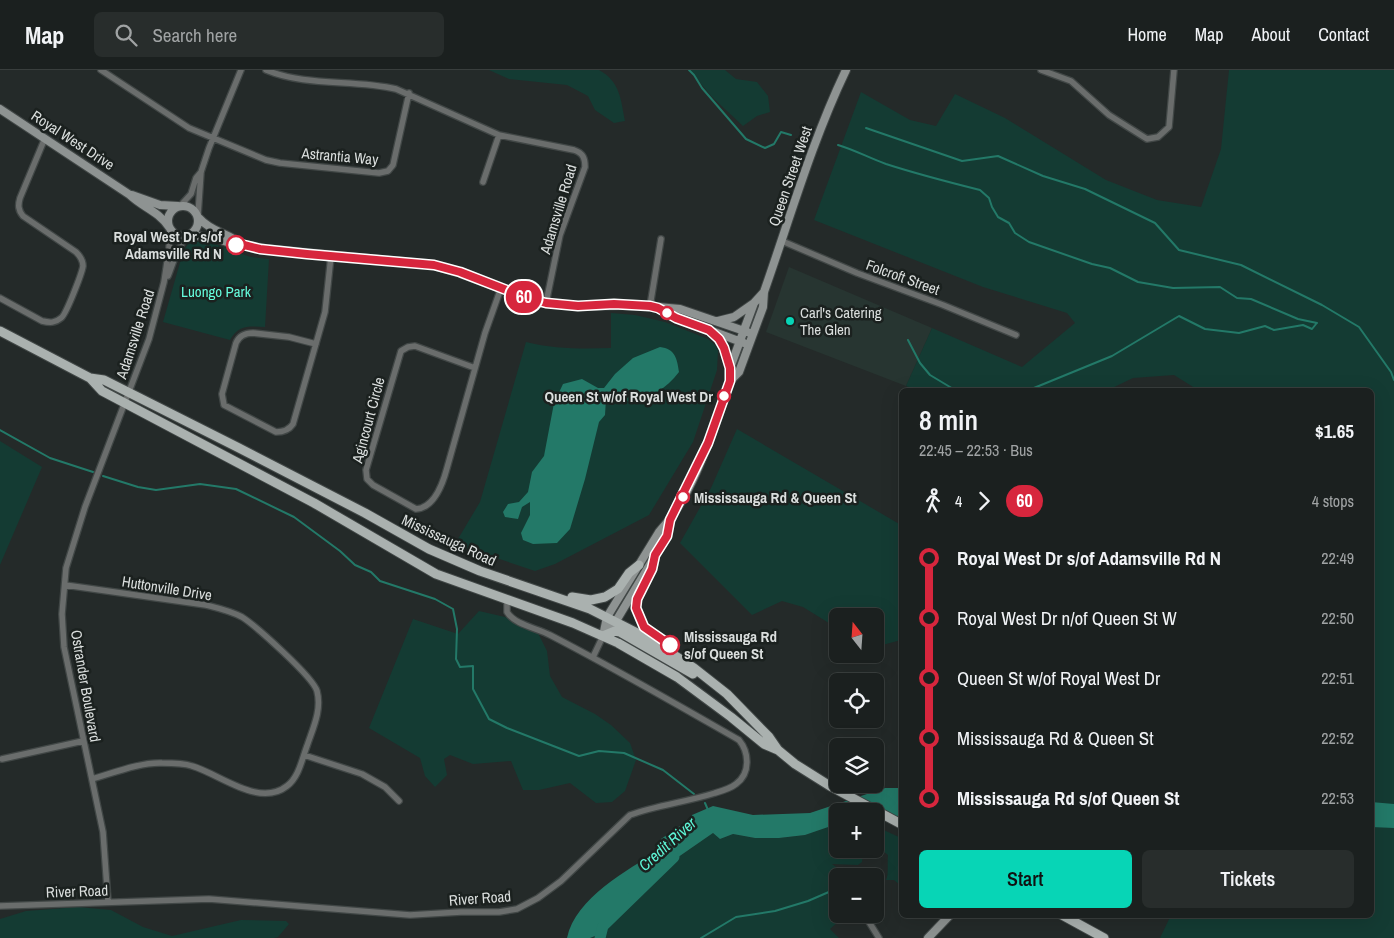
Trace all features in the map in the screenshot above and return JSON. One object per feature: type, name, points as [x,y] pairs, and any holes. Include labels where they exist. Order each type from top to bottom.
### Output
[{"type":"main road","name":"Mississauga Road","points":[[0,331],[90,378],[104,380],[127,398],[436,574],[568,620],[642,656],[678,678],[724,711],[764,744],[778,750]]},
{"type":"main road","name":"Mississauga Road","points":[[127,398],[248,452],[365,513],[429,550],[480,571],[590,609],[651,640],[694,668],[727,694],[756,723],[778,750],[802,769],[899,823]]},
{"type":"main road","points":[[655,555],[652,569],[638,594],[636,603],[638,615],[648,631],[689,657],[694,668]]},
{"type":"main road","points":[[544,593],[550,590],[582,600],[605,597],[618,589],[629,573],[639,564]]},
{"type":"main road","points":[[603,636],[615,631],[620,632],[696,675],[708,679]]},
{"type":"main road","points":[[1067,918],[1104,938]]},
{"type":"street","name":"Astrantia Way","points":[[101,70],[189,128],[272,162],[384,172],[393,165],[409,93]]},
{"type":"street","points":[[188,235],[198,227],[201,172],[212,139],[241,70]]},
{"type":"street","name":"Adamsville Road","points":[[266,70],[286,77],[396,88],[499,135],[574,150],[582,154],[585,160],[584,172],[558,241],[546,303]]},
{"type":"street","name":"Queen Street West","points":[[730,381],[739,372],[763,307],[764,292],[826,112],[846,70]]},
{"type":"street","points":[[1041,70],[1072,81],[1109,115],[1146,139],[1158,138],[1169,127],[1174,70]]},
{"type":"street","name":"Royal West Drive","points":[[0,109],[138,202],[157,212],[169,227]]},
{"type":"street","points":[[483,182],[499,135]]},
{"type":"street","points":[[0,298],[42,321],[55,322],[65,315],[83,268],[80,257],[76,252],[23,216],[20,212],[20,198],[45,138]]},
{"type":"street","points":[[201,172],[196,178],[191,194],[170,212],[168,217],[169,227],[179,236],[208,236],[236,245],[240,244],[260,249],[434,265],[460,272],[527,298],[546,303],[578,306],[614,304],[680,309],[753,334]]},
{"type":"street","name":"Royal West Drive","points":[[130,195],[160,205],[179,206]]},
{"type":"street","points":[[179,206],[191,207],[210,229],[237,240],[240,244]]},
{"type":"street","name":"Adamsville Road","points":[[127,398],[148,339],[164,282],[170,249],[169,227]]},
{"type":"street","name":"Adamsville Road","points":[[164,282],[181,242],[188,235]]},
{"type":"street","points":[[654,307],[661,239]]},
{"type":"street","name":"Folcroft Street","points":[[782,241],[857,273],[1016,335]]},
{"type":"street","points":[[316,344],[289,337],[271,335],[248,333],[240,337],[236,343],[222,394],[224,405],[276,432],[289,430],[294,424],[316,344],[327,299],[331,256]]},
{"type":"street","name":"Agincourt Circle","points":[[475,368],[415,346],[401,351],[366,470],[367,479],[372,485],[416,509],[423,508],[429,503],[441,485],[445,474],[485,333],[501,288]]},
{"type":"street","name":"Queen Street West","points":[[612,619],[667,536],[670,520],[708,443],[730,381],[730,368],[754,303],[764,292]]},
{"type":"street","points":[[718,321],[734,317],[754,303]]},
{"type":"street","points":[[654,307],[676,318],[749,344]]},
{"type":"street","points":[[709,330],[722,344],[730,368]]},
{"type":"street","name":"Ostrander Boulevard","points":[[108,902],[103,832],[64,647],[62,614],[66,568],[85,507],[127,398]]},
{"type":"street","name":"Queen Street West","points":[[603,636],[639,564],[659,532],[670,520]]},
{"type":"street","name":"Huttonville Drive","points":[[64,585],[223,609],[242,617],[261,632],[310,679],[317,690],[319,710],[296,775],[287,786],[273,793],[258,794],[190,765],[159,763],[133,767],[92,779]]},
{"type":"street","name":"River Road","points":[[0,906],[209,899],[410,915],[517,909],[538,898],[561,881],[630,815],[695,799],[732,787],[738,783],[746,769],[747,757],[744,745],[739,740],[593,657],[545,632],[517,621],[506,612],[507,600]]},
{"type":"street","points":[[593,657],[603,636]]},
{"type":"street","points":[[2,759],[83,742]]},
{"type":"street","points":[[304,754],[362,774],[385,786],[399,801]]},
{"type":"street","points":[[928,938],[947,918]]},
{"type":"street","points":[[870,923],[879,938]]},
{"type":"shaded area","points":[[789,267],[932,328],[906,386],[766,332]]},
{"type":"green space","points":[[489,70],[599,70],[606,74],[615,85],[621,99],[625,121],[614,123],[595,110],[588,96],[567,85],[509,79]]},
{"type":"green space","points":[[690,70],[725,70],[736,79],[757,82],[768,96],[770,112],[757,116],[743,126],[711,96]]},
{"type":"green space","points":[[1229,70],[1394,70],[1394,938],[1160,938],[1170,918],[1374,918],[1374,388],[1195,388],[1174,375],[1133,378],[1112,388],[912,388],[906,386],[932,328],[1022,367],[1075,323],[1067,313],[983,287],[814,220],[861,92],[910,120],[936,126],[955,94],[1005,118],[1106,180],[1157,200],[1201,207],[1221,149]]},
{"type":"green space","name":"Luongo Park","points":[[208,242],[248,256],[269,259],[265,327],[240,329],[230,340],[163,322],[183,252],[188,244]]},
{"type":"green space","points":[[611,313],[635,315],[665,322],[708,339],[715,345],[718,351],[717,370],[693,442],[649,515],[555,564],[535,571],[455,544],[480,502],[526,342],[568,348],[611,348]]},
{"type":"green space","points":[[737,429],[899,524],[899,641],[884,645],[884,608],[829,608],[829,623],[803,607],[782,601],[752,615],[680,543],[711,488]]},
{"type":"green space","points":[[0,441],[42,467],[0,565]]},
{"type":"green space","points":[[479,611],[505,617],[538,633],[547,651],[550,676],[562,697],[595,714],[611,725],[630,743],[636,760],[625,791],[612,802],[596,803],[570,783],[539,790],[523,790],[511,761],[473,764],[450,755],[444,759],[447,775],[435,787],[425,776],[420,758],[369,728],[413,619],[458,634]]},
{"type":"green space","points":[[829,827],[829,858],[862,858],[862,862],[858,865],[832,864],[837,868],[829,868],[829,923],[837,923],[830,929],[839,938],[590,938],[595,936],[608,921],[637,899],[648,878],[713,833],[720,839],[733,834],[755,838],[805,835]]},
{"type":"green space","points":[[884,830],[899,837],[899,884],[894,880],[886,880],[888,855],[884,852]]},
{"type":"green space","points":[[78,907],[111,910],[143,927],[172,936],[241,920],[286,921],[289,924],[278,937],[274,938],[0,938],[0,919],[26,911]]},
{"type":"water","points":[[660,347],[672,352],[679,372],[663,388],[638,401],[631,403],[615,395],[606,399],[605,415],[599,422],[570,529],[557,543],[533,544],[523,540],[521,533],[530,515],[530,502],[522,507],[518,519],[505,517],[503,512],[508,504],[519,502],[528,492],[532,472],[544,456],[554,403],[563,384],[582,379],[598,388],[604,388],[615,374],[633,358]]},
{"type":"water","name":"Credit River","points":[[885,788],[899,788],[899,816],[884,820],[884,803],[840,803],[870,793],[884,793]]},
{"type":"water","points":[[1374,802],[1394,804],[1394,828],[1374,827]]},
{"type":"water","name":"Credit River","points":[[713,806],[753,815],[810,813],[829,807],[829,827],[805,835],[779,838],[755,838],[733,834],[720,839],[713,833],[648,878],[637,899],[608,921],[595,936],[590,938],[567,938],[572,923],[581,910],[604,886],[659,850],[661,839],[680,826],[691,822],[692,815]]},
{"type":"waterway","points":[[689,70],[746,139],[765,148],[774,144],[781,132],[791,135]]},
{"type":"waterway","points":[[866,128],[962,161],[998,156],[1043,176],[1085,189],[1155,223],[1179,250],[1241,265],[1322,305],[1359,327],[1391,372],[1394,380]]},
{"type":"waterway","points":[[838,145],[886,164],[980,190],[989,198],[998,217],[1009,223],[1015,233],[1029,242],[1092,264],[1110,268],[1138,282],[1173,288],[1220,287],[1237,298],[1251,299],[1298,319],[1317,323]]},
{"type":"waterway","points":[[1034,388],[1112,356],[1179,316],[1205,329],[1239,333],[1265,326],[1274,330],[1303,325],[1312,329],[1316,324]]},
{"type":"waterway","points":[[908,340],[920,363],[930,375],[952,388]]},
{"type":"waterway","points":[[0,430],[50,458],[93,472]]},
{"type":"waterway","points":[[103,476],[138,487],[156,490],[200,484],[236,489],[294,517],[340,551],[355,565],[371,572],[380,581],[435,599],[453,609],[457,629],[456,659],[460,667],[473,666],[473,689],[489,719],[579,756],[599,751],[624,753],[663,770],[694,794]]},
{"type":"waterway","points":[[705,803],[708,810]]},
{"type":"waterway","name":"Credit River","points":[[600,938],[603,926],[674,857]]},
{"type":"waterway","points":[[701,938],[736,917],[775,911],[808,901],[829,892]]},
{"type":"bus line","name":"60","points":[[236,245],[307,254],[434,265],[460,272],[527,298],[546,303],[578,306],[614,304],[650,306],[709,330],[719,339],[730,368],[730,381],[701,460],[670,520],[667,536],[655,555],[652,569],[637,599],[636,608],[644,627],[670,645]]},
{"type":"place","name":"Royal West Dr s/of Adamsville Rd N","points":[[236,245]]},
{"type":"place","name":"Carl's Catering The Glen","points":[[790,321]]},
{"type":"place","name":"Queen St w/of Royal West Dr","points":[[724,396]]},
{"type":"place","name":"Mississauga Rd & Queen St","points":[[683,497]]},
{"type":"place","name":"Mississauga Rd s/of Queen St","points":[[670,645]]}]
